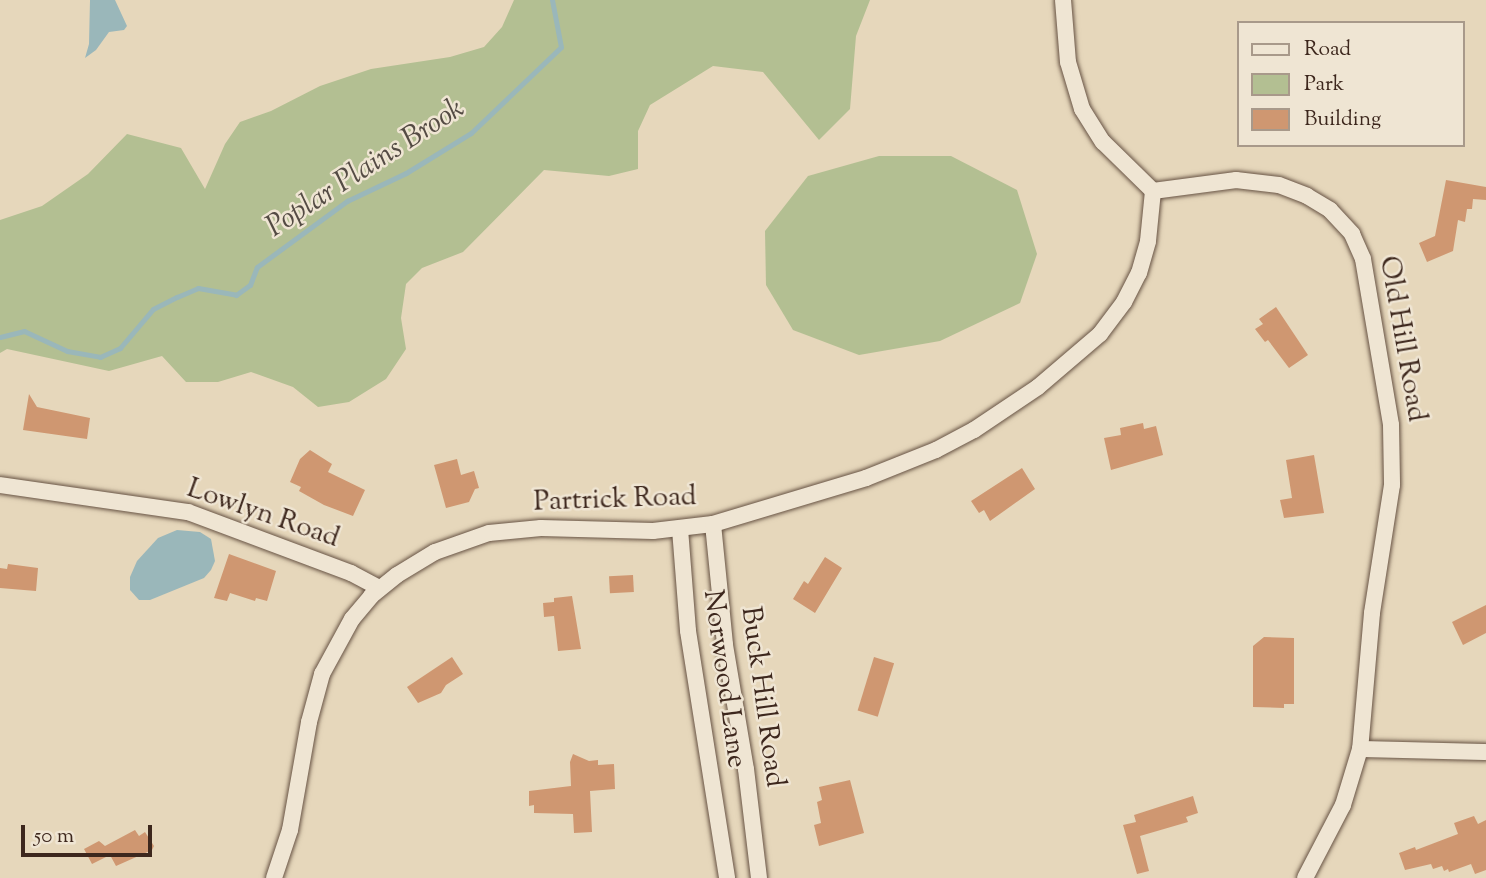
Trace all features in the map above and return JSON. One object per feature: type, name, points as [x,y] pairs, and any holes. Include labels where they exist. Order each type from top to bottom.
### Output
[{"type":"street","points":[[1062,0],[1068,62],[1082,109],[1103,142],[1153,191]]},
{"type":"street","name":"Old Hill Road","points":[[1153,191],[1236,180],[1279,185],[1307,196],[1330,210],[1346,225],[1360,249],[1388,405],[1393,454],[1392,485],[1372,613],[1360,749],[1343,805],[1306,878]]},
{"type":"street","name":"Partrick Road","points":[[274,878],[290,830],[309,722],[322,674],[343,632],[379,588],[435,552],[489,533],[541,528],[632,531],[680,529],[713,524],[866,478],[920,457],[974,430],[1038,387],[1100,334],[1124,302],[1146,252],[1153,191]]},
{"type":"street","name":"Lowlyn Road","points":[[0,485],[188,512],[218,520],[311,560],[351,573],[379,588]]},
{"type":"street","name":"Buck Hill Road","points":[[713,524],[725,645],[746,769],[759,878]]},
{"type":"street","name":"Norwood Lane","points":[[680,529],[688,631],[727,878]]},
{"type":"street","points":[[1360,749],[1486,752]]},
{"type":"green space","points":[[514,0],[870,0],[856,36],[850,109],[819,140],[763,72],[713,66],[650,105],[638,131],[638,169],[609,176],[544,170],[463,252],[422,268],[406,284],[401,318],[406,349],[386,379],[349,402],[318,407],[293,387],[251,372],[218,382],[186,382],[162,356],[109,371],[7,349],[0,353],[0,220],[42,206],[88,174],[127,134],[181,148],[205,189],[225,144],[240,122],[271,111],[320,86],[371,69],[450,57],[484,47],[502,27]]},
{"type":"green space","points":[[879,156],[951,156],[1017,190],[1037,254],[1020,303],[940,341],[859,355],[793,330],[766,285],[765,231],[808,176]]},
{"type":"water","points":[[90,0],[115,0],[127,26],[124,30],[109,32],[96,50],[85,58],[89,44]]},
{"type":"water","points":[[177,530],[200,532],[211,539],[215,561],[211,570],[204,578],[150,600],[139,600],[130,590],[130,577],[137,561],[158,538]]},
{"type":"building","points":[[1446,180],[1486,187],[1486,200],[1473,199],[1472,209],[1467,209],[1465,222],[1458,220],[1453,251],[1427,262],[1419,243],[1435,236]]},
{"type":"building","points":[[1276,307],[1308,355],[1289,368],[1268,340],[1265,342],[1255,329],[1263,324],[1259,319]]},
{"type":"building","points":[[29,394],[37,407],[90,418],[87,439],[23,430]]},
{"type":"building","points":[[1143,423],[1144,429],[1156,426],[1163,455],[1111,470],[1104,438],[1121,435],[1120,428]]},
{"type":"building","points":[[310,450],[332,464],[328,472],[365,490],[353,516],[324,505],[299,491],[301,487],[290,482],[300,459]]},
{"type":"building","points":[[1314,455],[1324,513],[1284,518],[1280,500],[1292,498],[1286,460]]},
{"type":"building","points":[[457,459],[461,475],[474,471],[479,488],[475,489],[469,502],[446,508],[434,465]]},
{"type":"building","points":[[1022,468],[1035,489],[990,521],[984,510],[979,513],[971,501]]},
{"type":"building","points":[[229,554],[276,571],[267,601],[256,598],[255,601],[230,593],[227,601],[214,598]]},
{"type":"building","points":[[825,557],[842,568],[815,613],[793,599],[804,581],[808,584]]},
{"type":"building","points":[[8,564],[38,568],[36,591],[0,588],[0,568],[7,569]]},
{"type":"building","points":[[633,575],[634,592],[610,593],[609,576]]},
{"type":"building","points":[[572,596],[581,649],[558,651],[554,616],[544,617],[543,603],[554,602],[554,598]]},
{"type":"building","points":[[1486,605],[1486,633],[1463,645],[1452,622]]},
{"type":"building","points":[[1264,637],[1294,638],[1294,704],[1284,704],[1284,708],[1253,707],[1253,646]]},
{"type":"building","points":[[452,657],[463,674],[446,685],[441,693],[418,703],[407,687]]},
{"type":"building","points":[[874,657],[894,663],[878,717],[858,711]]},
{"type":"building","points":[[573,754],[589,761],[598,760],[598,765],[614,764],[615,789],[590,791],[592,832],[574,833],[573,814],[534,813],[534,805],[529,806],[529,791],[571,786],[570,762]]},
{"type":"building","points":[[850,780],[864,833],[819,846],[814,825],[821,823],[817,802],[822,800],[819,787]]},
{"type":"building","points":[[1193,796],[1198,813],[1186,817],[1188,822],[1140,836],[1149,871],[1137,874],[1123,825],[1136,822],[1134,815]]},
{"type":"building","points":[[1474,816],[1478,824],[1486,820],[1486,870],[1475,874],[1471,864],[1449,872],[1448,869],[1444,871],[1442,866],[1433,869],[1431,864],[1405,870],[1399,853],[1415,847],[1416,850],[1458,834],[1454,823]]},
{"type":"building","points":[[135,830],[139,836],[145,832],[154,846],[152,850],[116,866],[110,855],[92,864],[84,849],[99,841],[105,846]]},
{"type":"waterway","name":"Poplar Plains Brook","points":[[0,337],[24,331],[67,351],[100,357],[120,348],[153,309],[177,297],[198,288],[236,295],[250,285],[257,267],[347,201],[406,173],[471,133],[561,47],[552,0]]}]
